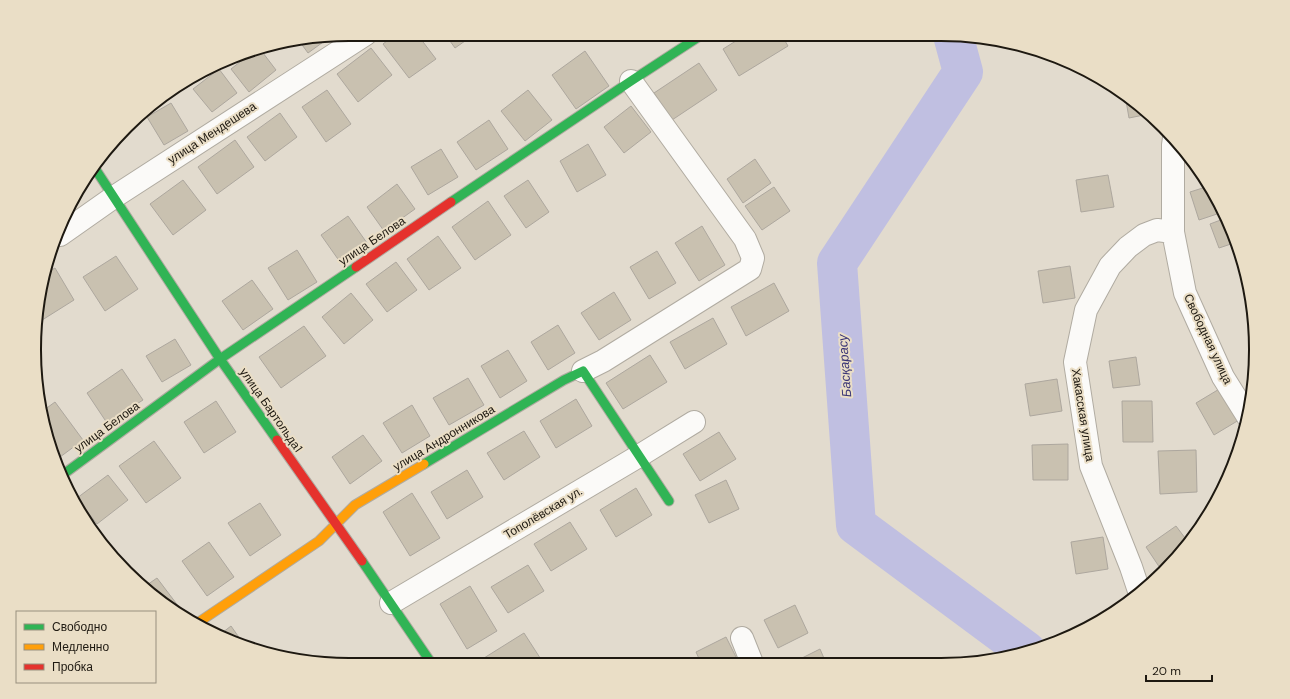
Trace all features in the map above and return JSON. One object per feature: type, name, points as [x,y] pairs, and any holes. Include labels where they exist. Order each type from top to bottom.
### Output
[{"type":"street","name":"улица Мендешева","points":[[63,233],[114,197],[355,41]]},
{"type":"street","name":"улица Белова","points":[[66,472],[220,359],[631,80],[692,41]]},
{"type":"street","points":[[631,80],[744,239],[753,258],[750,269],[603,361],[583,371],[669,501]]},
{"type":"street","name":"Свободная улица","points":[[1173,147],[1173,232],[1185,292],[1223,377],[1243,409]]},
{"type":"street","name":"улица Бартольда1","points":[[97,172],[220,359],[336,523],[428,658]]},
{"type":"street","name":"Хакасская улица","points":[[1137,586],[1091,466],[1075,362],[1086,310],[1110,266],[1128,247],[1144,235],[1157,230],[1173,232]]},
{"type":"street","name":"улица Андронникова","points":[[202,620],[319,541],[355,505],[564,380],[583,371]]},
{"type":"street","name":"Тополёвская ул.","points":[[391,603],[694,422]]},
{"type":"street","points":[[742,638],[750,658]]},
{"type":"building","points":[[387,41],[422,41],[436,59],[409,78],[383,44]]},
{"type":"building","points":[[450,41],[465,41],[455,48]]},
{"type":"building","points":[[736,41],[785,41],[788,46],[739,76],[723,49]]},
{"type":"building","points":[[322,43],[308,53],[302,45]]},
{"type":"building","points":[[371,48],[392,75],[358,102],[337,74]]},
{"type":"building","points":[[585,51],[609,86],[576,109],[552,75]]},
{"type":"building","points":[[264,54],[276,70],[249,92],[231,69],[243,60]]},
{"type":"building","points":[[699,63],[717,90],[672,120],[654,93]]},
{"type":"building","points":[[220,70],[237,93],[212,112],[193,89]]},
{"type":"building","points":[[327,90],[351,124],[326,142],[302,107]]},
{"type":"building","points":[[528,90],[552,120],[525,141],[501,111]]},
{"type":"building","points":[[171,103],[188,131],[164,145],[148,117]]},
{"type":"building","points":[[1127,104],[1141,116],[1129,118]]},
{"type":"building","points":[[631,106],[651,132],[624,153],[604,127]]},
{"type":"building","points":[[280,113],[297,137],[265,161],[247,137]]},
{"type":"building","points":[[489,120],[508,149],[476,170],[457,142]]},
{"type":"building","points":[[235,140],[254,167],[217,194],[198,167]]},
{"type":"building","points":[[588,144],[606,175],[577,192],[560,161]]},
{"type":"building","points":[[441,149],[458,177],[428,195],[411,167]]},
{"type":"building","points":[[755,159],[771,183],[743,203],[727,179]]},
{"type":"building","points":[[1108,175],[1114,207],[1081,212],[1076,180]]},
{"type":"building","points":[[183,180],[206,210],[173,235],[150,204]]},
{"type":"building","points":[[528,180],[549,212],[526,228],[504,196]]},
{"type":"building","points":[[397,184],[415,209],[384,231],[367,207]]},
{"type":"building","points":[[774,187],[790,211],[762,230],[745,206]]},
{"type":"building","points":[[1203,188],[1217,214],[1199,220],[1190,192]]},
{"type":"building","points":[[488,201],[511,235],[475,260],[452,227]]},
{"type":"building","points":[[348,216],[367,243],[340,262],[321,235]]},
{"type":"building","points":[[1221,220],[1231,244],[1219,248],[1210,224]]},
{"type":"building","points":[[702,226],[725,265],[699,281],[675,243]]},
{"type":"building","points":[[438,236],[461,268],[429,290],[407,259]]},
{"type":"building","points":[[297,250],[317,282],[288,300],[268,268]]},
{"type":"building","points":[[657,251],[676,283],[649,299],[630,267]]},
{"type":"building","points":[[116,256],[138,289],[105,311],[83,277]]},
{"type":"building","points":[[396,262],[417,290],[387,312],[366,284]]},
{"type":"building","points":[[1070,266],[1075,298],[1043,303],[1038,271]]},
{"type":"building","points":[[55,268],[74,300],[43,320],[47,289],[52,270]]},
{"type":"building","points":[[252,280],[273,309],[243,330],[222,301]]},
{"type":"building","points":[[774,283],[789,311],[746,336],[731,307]]},
{"type":"building","points":[[614,292],[631,320],[599,340],[581,313]]},
{"type":"building","points":[[351,293],[373,320],[344,344],[322,317]]},
{"type":"building","points":[[713,318],[727,344],[685,369],[670,342]]},
{"type":"building","points":[[558,325],[575,353],[548,370],[531,342]]},
{"type":"building","points":[[304,326],[326,356],[281,388],[259,357]]},
{"type":"building","points":[[175,339],[191,365],[162,382],[146,356]]},
{"type":"building","points":[[508,350],[527,381],[500,398],[481,366]]},
{"type":"building","points":[[650,355],[667,382],[623,409],[606,383]]},
{"type":"building","points":[[1136,357],[1140,385],[1113,388],[1109,361]]},
{"type":"building","points":[[122,369],[143,400],[107,423],[87,393]]},
{"type":"building","points":[[468,378],[484,405],[449,425],[433,398]]},
{"type":"building","points":[[1057,379],[1062,411],[1030,416],[1025,384]]},
{"type":"building","points":[[1226,385],[1242,414],[1241,419],[1214,435],[1196,403]]},
{"type":"building","points":[[576,399],[592,426],[556,448],[540,421]]},
{"type":"building","points":[[216,401],[236,432],[204,453],[184,422]]},
{"type":"building","points":[[1122,401],[1152,401],[1153,442],[1123,442]]},
{"type":"building","points":[[55,402],[83,440],[60,457],[57,449],[47,408]]},
{"type":"building","points":[[412,405],[430,436],[402,453],[383,423]]},
{"type":"building","points":[[524,431],[540,457],[504,480],[487,453]]},
{"type":"building","points":[[719,432],[736,459],[700,481],[683,454]]},
{"type":"building","points":[[363,435],[382,461],[350,484],[332,457]]},
{"type":"building","points":[[154,441],[181,478],[146,503],[119,466]]},
{"type":"building","points":[[1068,444],[1068,480],[1033,480],[1032,445]]},
{"type":"building","points":[[1196,450],[1197,492],[1160,494],[1158,451]]},
{"type":"building","points":[[467,470],[483,497],[447,519],[431,492]]},
{"type":"building","points":[[108,475],[128,500],[97,524],[78,497]]},
{"type":"building","points":[[726,480],[739,509],[709,523],[695,495]]},
{"type":"building","points":[[636,488],[652,515],[616,537],[600,510]]},
{"type":"building","points":[[412,493],[440,538],[410,556],[383,512]]},
{"type":"building","points":[[260,503],[281,535],[250,556],[228,523]]},
{"type":"building","points":[[570,522],[587,549],[551,571],[534,544]]},
{"type":"building","points":[[1176,526],[1185,537],[1160,567],[1146,547]]},
{"type":"building","points":[[1103,537],[1108,569],[1076,574],[1071,542]]},
{"type":"building","points":[[209,542],[234,577],[207,596],[182,561]]},
{"type":"building","points":[[528,565],[544,591],[508,613],[491,587]]},
{"type":"building","points":[[157,578],[178,606],[162,594],[149,583]]},
{"type":"building","points":[[470,586],[497,631],[467,649],[440,604]]},
{"type":"building","points":[[795,605],[808,633],[778,648],[764,620]]},
{"type":"building","points":[[231,626],[239,638],[231,635],[224,631]]},
{"type":"building","points":[[524,633],[540,658],[484,658]]},
{"type":"building","points":[[726,637],[736,658],[699,658],[696,652]]},
{"type":"building","points":[[820,649],[824,658],[802,658]]},
{"type":"waterway","name":"Басқарасу","points":[[955,42],[963,72],[837,263],[856,525],[1020,647]]},
{"type":"traffic: fast","points":[[451,202],[692,41]]},
{"type":"traffic: fast","points":[[97,172],[220,359],[277,440]]},
{"type":"traffic: fast","points":[[66,472],[220,359],[356,267]]},
{"type":"traffic: fast","points":[[424,464],[564,380],[583,371],[669,501]]},
{"type":"traffic: fast","points":[[362,561],[428,658]]},
{"type":"traffic: slow","points":[[202,620],[319,541],[355,505],[424,464]]},
{"type":"traffic: jam","points":[[356,267],[451,202]]},
{"type":"traffic: jam","points":[[277,440],[362,561]]}]
